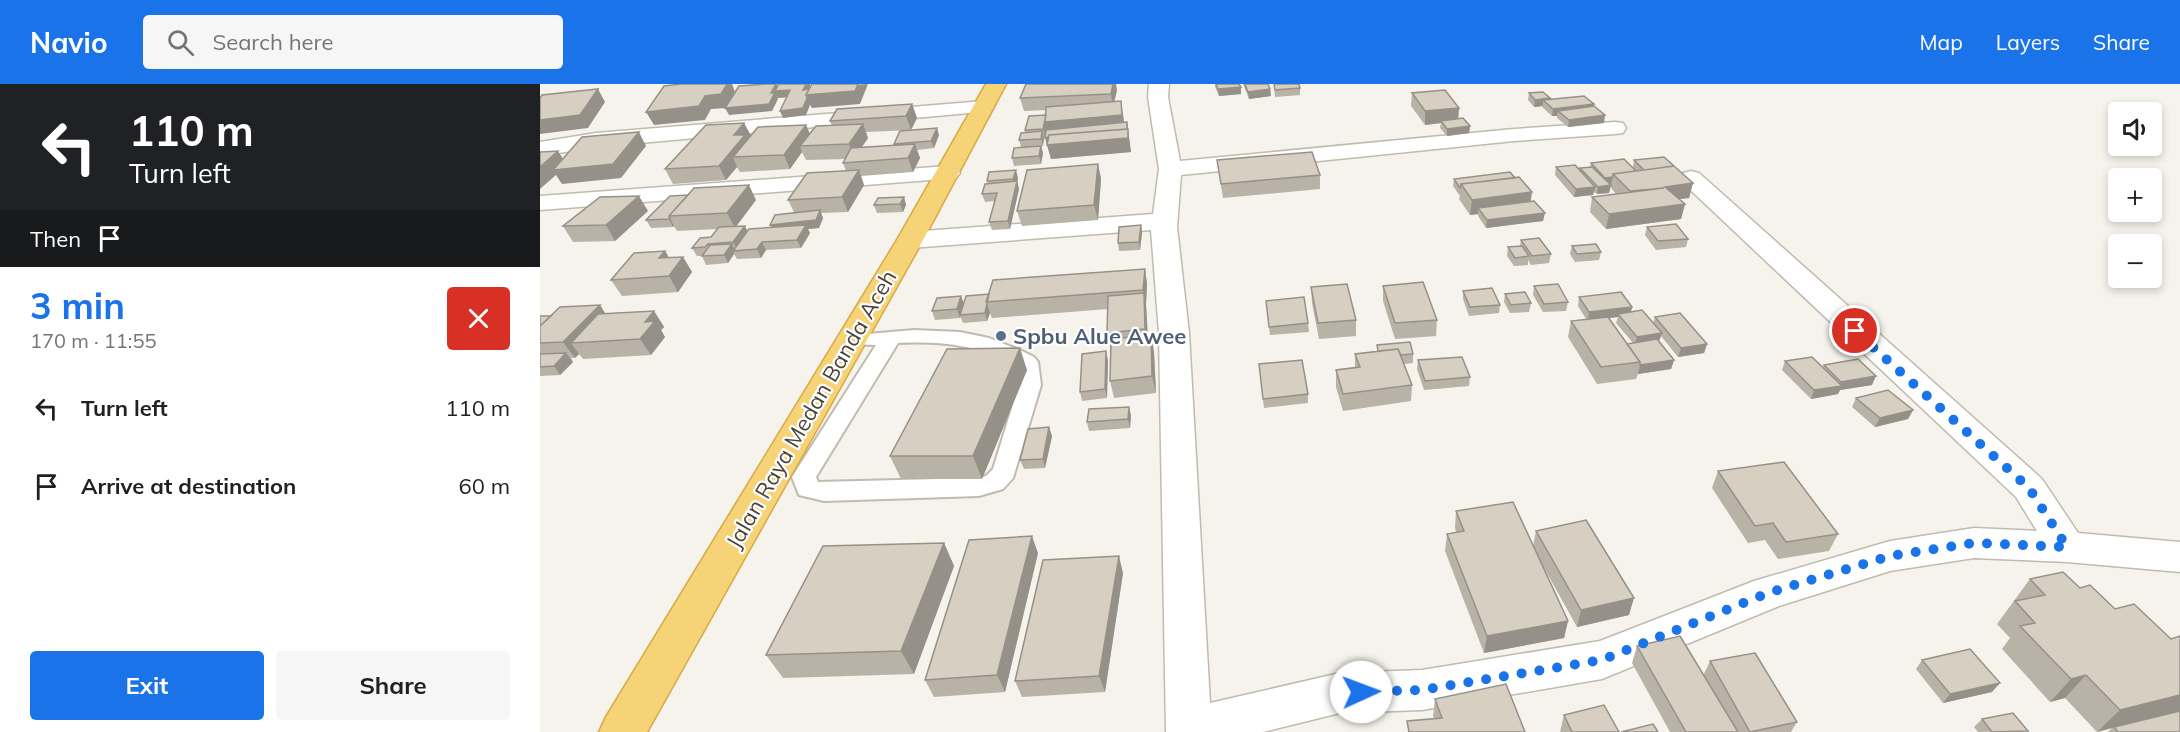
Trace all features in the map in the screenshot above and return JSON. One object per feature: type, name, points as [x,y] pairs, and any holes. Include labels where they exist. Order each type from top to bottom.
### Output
[{"type":"highway","name":"Jalan Raya Medan Banda Aceh","points":[[622,732],[910,240],[990,95]]},
{"type":"street","points":[[1159,84],[1158,97],[1170,169],[1165,221],[1173,333],[1189,730],[1340,693],[1422,690],[1602,660],[1768,593],[1890,556],[1974,543],[2067,547],[2180,557]]},
{"type":"street","points":[[540,149],[597,140],[990,95]]},
{"type":"street","points":[[1170,169],[1514,135],[1615,128]]},
{"type":"street","points":[[540,202],[948,173]]},
{"type":"street","points":[[1691,178],[2029,488],[2067,547]]},
{"type":"street","points":[[910,240],[1165,221]]},
{"type":"lane","points":[[852,339],[891,338],[954,338],[1001,348],[1027,362],[1030,385],[1004,472],[994,483],[979,487],[824,492],[808,489],[804,477],[891,338]]},
{"type":"building","points":[[727,84],[721,94],[705,96],[699,106],[646,112],[664,86]]},
{"type":"building","points":[[776,84],[769,104],[725,108],[739,86]]},
{"type":"building","points":[[779,84],[806,84],[803,90],[809,89],[803,108],[780,111],[790,90],[775,91]]},
{"type":"building","points":[[812,84],[858,84],[855,91],[806,95]]},
{"type":"building","points":[[1026,84],[1113,84],[1111,94],[1020,98]]},
{"type":"building","points":[[1216,84],[1239,84],[1241,87],[1218,89]]},
{"type":"building","points":[[1245,84],[1268,84],[1270,89],[1248,92]]},
{"type":"building","points":[[1274,84],[1299,84],[1300,88],[1275,90]]},
{"type":"building","points":[[598,89],[580,115],[540,120],[542,95]]},
{"type":"building","points":[[1445,90],[1459,108],[1425,111],[1412,93]]},
{"type":"building","points":[[1543,92],[1550,98],[1535,100],[1529,93]]},
{"type":"building","points":[[1584,96],[1594,104],[1553,109],[1543,100]]},
{"type":"building","points":[[1121,101],[1122,115],[1045,122],[1046,107]]},
{"type":"building","points":[[912,104],[906,116],[830,121],[837,109]]},
{"type":"building","points":[[1594,106],[1605,115],[1569,120],[1558,111]]},
{"type":"building","points":[[1046,115],[1043,129],[1025,130],[1029,116]]},
{"type":"building","points":[[1463,118],[1470,126],[1447,129],[1441,121]]},
{"type":"building","points":[[1127,122],[1127,129],[1049,135],[1045,138],[1046,130]]},
{"type":"building","points":[[744,123],[734,135],[745,135],[719,166],[665,169],[706,125]]},
{"type":"building","points":[[863,124],[849,144],[800,146],[816,126]]},
{"type":"building","points":[[806,125],[784,155],[733,157],[758,127]]},
{"type":"building","points":[[937,128],[931,141],[894,144],[900,131]]},
{"type":"building","points":[[1128,129],[1128,138],[1047,145],[1049,135]]},
{"type":"building","points":[[1042,131],[1041,139],[1019,140],[1021,133]]},
{"type":"building","points":[[639,132],[613,164],[553,170],[582,137]]},
{"type":"building","points":[[915,144],[908,158],[843,163],[851,148]]},
{"type":"building","points":[[1041,146],[1039,156],[1012,158],[1014,148]]},
{"type":"building","points":[[558,151],[540,167],[540,152]]},
{"type":"building","points":[[1312,152],[1320,175],[1221,184],[1217,160]]},
{"type":"building","points":[[1664,157],[1674,166],[1644,170],[1634,160]]},
{"type":"building","points":[[1624,159],[1636,171],[1613,174],[1613,177],[1605,178],[1591,163]]},
{"type":"building","points":[[1098,164],[1094,205],[1017,211],[1027,170]]},
{"type":"building","points":[[1575,165],[1595,187],[1576,189],[1556,167]]},
{"type":"building","points":[[1674,166],[1693,183],[1665,187],[1685,204],[1609,214],[1592,197],[1664,188],[1630,191],[1613,174]]},
{"type":"building","points":[[1592,167],[1611,185],[1598,187],[1580,168]]},
{"type":"building","points":[[859,170],[842,197],[788,200],[807,173]]},
{"type":"building","points":[[1016,170],[1013,179],[987,181],[989,172]]},
{"type":"building","points":[[1510,172],[1515,178],[1461,184],[1460,188],[1454,179]]},
{"type":"building","points":[[1519,177],[1532,192],[1472,200],[1461,184]]},
{"type":"building","points":[[1017,181],[1008,221],[989,222],[997,193],[982,194],[985,184]]},
{"type":"building","points":[[749,185],[727,213],[669,216],[694,188]]},
{"type":"building","points":[[688,195],[669,216],[669,219],[646,220],[670,196]]},
{"type":"building","points":[[639,196],[606,225],[563,226],[600,197]]},
{"type":"building","points":[[904,197],[900,204],[874,205],[878,198]]},
{"type":"building","points":[[1534,201],[1545,213],[1487,220],[1478,208]]},
{"type":"building","points":[[820,210],[816,220],[770,225],[775,215]]},
{"type":"building","points":[[1676,224],[1688,239],[1658,241],[1647,227]]},
{"type":"building","points":[[806,225],[797,240],[762,242],[757,249],[733,251],[749,229]]},
{"type":"building","points":[[1141,225],[1139,242],[1118,243],[1119,227]]},
{"type":"building","points":[[745,226],[733,242],[692,248],[700,238],[711,237],[719,227]]},
{"type":"building","points":[[1539,238],[1551,254],[1532,256],[1521,240]]},
{"type":"building","points":[[732,244],[724,255],[702,256],[710,245]]},
{"type":"building","points":[[1596,244],[1601,252],[1577,254],[1572,246]]},
{"type":"building","points":[[1522,246],[1529,256],[1515,258],[1508,247]]},
{"type":"building","points":[[665,251],[659,258],[683,257],[669,276],[611,280],[634,253]]},
{"type":"building","points":[[1145,269],[1143,290],[986,302],[993,280]]},
{"type":"building","points":[[1423,282],[1437,320],[1395,323],[1383,286]]},
{"type":"building","points":[[1347,284],[1356,320],[1318,323],[1311,287]]},
{"type":"building","points":[[1558,284],[1568,302],[1544,304],[1534,286]]},
{"type":"building","points":[[1492,288],[1500,305],[1470,307],[1463,291]]},
{"type":"building","points":[[1525,292],[1531,303],[1511,305],[1505,294]]},
{"type":"building","points":[[1621,292],[1632,307],[1589,312],[1579,297]]},
{"type":"building","points":[[1144,293],[1145,329],[1107,333],[1108,296]]},
{"type":"building","points":[[989,294],[985,313],[960,315],[966,296]]},
{"type":"building","points":[[961,296],[957,309],[932,311],[937,298]]},
{"type":"building","points":[[1304,297],[1308,323],[1269,327],[1266,301]]},
{"type":"building","points":[[600,305],[563,342],[540,343],[540,326],[560,307]]},
{"type":"building","points":[[1642,310],[1662,333],[1637,337],[1618,314]]},
{"type":"building","points":[[654,311],[645,322],[655,321],[640,339],[571,343],[598,314]]},
{"type":"building","points":[[1680,313],[1707,344],[1681,348],[1655,317]]},
{"type":"building","points":[[540,316],[551,316],[540,326]]},
{"type":"building","points":[[1608,317],[1640,362],[1601,367],[1571,321]]},
{"type":"building","points":[[1151,335],[1152,376],[1110,381],[1111,339]]},
{"type":"building","points":[[1657,339],[1674,360],[1640,365],[1627,344]]},
{"type":"building","points":[[1410,342],[1413,354],[1401,355],[1398,349],[1378,351],[1377,345]]},
{"type":"building","points":[[1020,348],[973,456],[890,456],[947,349]]},
{"type":"building","points":[[1398,349],[1412,385],[1343,394],[1336,370],[1360,367],[1355,354]]},
{"type":"building","points":[[1106,351],[1105,389],[1080,392],[1082,354]]},
{"type":"building","points":[[566,353],[554,366],[540,367],[540,354]]},
{"type":"building","points":[[1462,357],[1470,377],[1425,381],[1418,360]]},
{"type":"building","points":[[1812,357],[1842,386],[1814,390],[1785,361]]},
{"type":"building","points":[[1858,359],[1876,376],[1841,382],[1824,365]]},
{"type":"building","points":[[1302,360],[1308,394],[1263,399],[1259,364]]},
{"type":"building","points":[[1888,390],[1913,410],[1880,418],[1856,398]]},
{"type":"building","points":[[1129,407],[1128,419],[1087,422],[1089,409]]},
{"type":"building","points":[[1049,427],[1043,459],[1020,460],[1028,429]]},
{"type":"building","points":[[1784,462],[1838,534],[1786,542],[1773,523],[1755,526],[1718,471]]},
{"type":"building","points":[[1513,502],[1568,621],[1487,636],[1447,534],[1464,531],[1456,511]]},
{"type":"building","points":[[1586,520],[1634,598],[1581,610],[1536,531]]},
{"type":"building","points":[[1032,536],[997,675],[925,680],[969,540]]},
{"type":"building","points":[[944,543],[901,651],[766,655],[823,546]]},
{"type":"building","points":[[1119,556],[1099,676],[1015,681],[1043,560]]},
{"type":"building","points":[[2063,572],[2080,588],[2090,585],[2115,609],[2134,604],[2171,639],[2180,636],[2180,695],[2120,710],[2086,675],[2071,679],[2020,626],[2035,623],[2015,601],[2045,595],[2030,579]]},
{"type":"building","points":[[1680,636],[1738,732],[1686,732],[1637,646]]},
{"type":"building","points":[[1970,649],[2000,683],[1950,694],[1922,660]]},
{"type":"building","points":[[1755,653],[1797,722],[1750,732],[1710,661]]},
{"type":"building","points":[[1506,684],[1525,732],[1409,732],[1407,721],[1442,718],[1435,699]]},
{"type":"building","points":[[1604,705],[1619,732],[1572,732],[1564,715]]},
{"type":"building","points":[[2180,711],[2180,732],[2118,732],[2114,727]]},
{"type":"building","points":[[2013,713],[2028,731],[1992,732],[1982,719]]},
{"type":"building","points":[[1653,724],[1658,732],[1621,732]]},
{"type":"place","name":"Spbu Alue Awee","points":[[1001,336]]},
{"type":"route","points":[[1361,692],[1422,690],[1602,660],[1768,593],[1890,556],[1974,543],[2067,547],[2029,488],[1855,331]]}]
